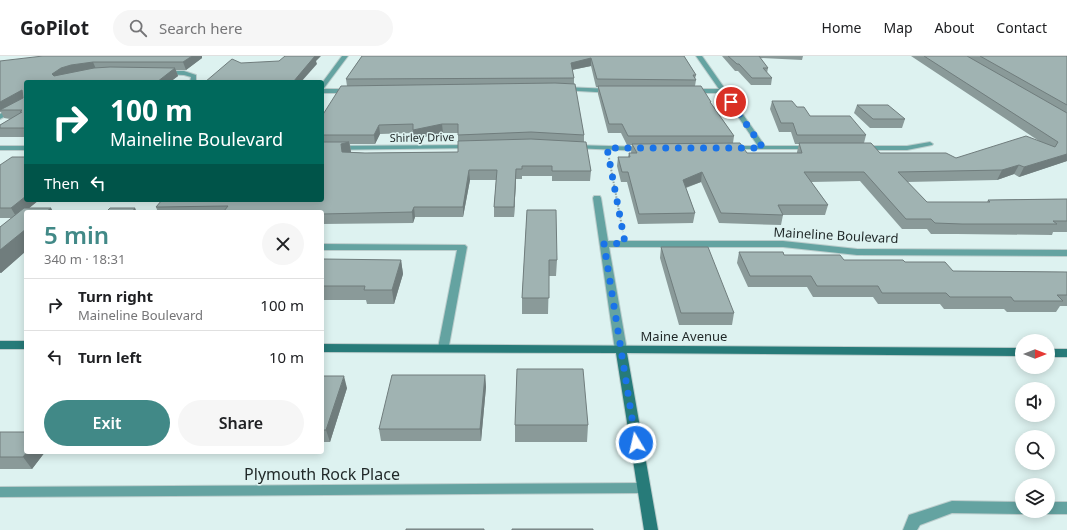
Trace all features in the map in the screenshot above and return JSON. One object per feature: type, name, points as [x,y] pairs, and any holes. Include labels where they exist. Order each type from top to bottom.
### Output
[{"type":"street","points":[[324,84],[344,56]]},
{"type":"street","points":[[699,56],[763,148]]},
{"type":"street","points":[[153,73],[184,73],[194,76],[193,80]]},
{"type":"street","points":[[555,88],[620,91]]},
{"type":"street","points":[[324,91],[361,91]]},
{"type":"street","points":[[684,91],[723,91]]},
{"type":"street","points":[[0,117],[24,103]]},
{"type":"street","points":[[854,148],[907,148],[930,144]]},
{"type":"street","points":[[569,146],[654,149]]},
{"type":"street","name":"Shirley Drive","points":[[324,148],[478,147]]},
{"type":"street","points":[[0,148],[24,148]]},
{"type":"street","points":[[724,148],[816,148]]},
{"type":"street","points":[[597,198],[651,530]]},
{"type":"street","name":"Maineline Boulevard","points":[[604,244],[783,244],[857,252],[1067,253]]},
{"type":"street","points":[[324,247],[462,247],[444,348]]},
{"type":"street","points":[[0,345],[24,345]]},
{"type":"street","name":"Maine Avenue","points":[[324,348],[1015,352]]},
{"type":"street","points":[[1055,353],[1067,353]]},
{"type":"street","points":[[910,530],[914,520],[952,507],[1015,508]]},
{"type":"street","points":[[1055,508],[1067,508]]},
{"type":"lane","name":"Plymouth Rock Place","points":[[0,492],[644,488]]},
{"type":"path","points":[[607,148],[625,243]]},
{"type":"building","points":[[43,56],[192,56],[183,62],[93,62],[71,65],[61,68],[52,74],[54,76],[94,68],[110,67],[175,68],[160,80],[24,80],[24,128],[0,128],[0,125],[22,112],[20,112],[22,110],[0,110],[23,98],[22,90],[0,102],[0,61]]},
{"type":"building","points":[[285,56],[315,56],[295,80],[207,80],[232,59],[241,63],[279,61]]},
{"type":"building","points":[[362,56],[684,56],[696,75],[693,75],[696,80],[597,79],[591,58],[571,63],[574,78],[346,79]]},
{"type":"building","points":[[728,56],[759,56],[768,68],[763,68],[772,78],[752,78],[739,64]]},
{"type":"building","points":[[924,56],[967,56],[1067,113],[1067,154],[1024,167],[1019,165],[1002,170],[898,172],[927,202],[990,202],[988,200],[1067,199],[1067,221],[1053,221],[1057,224],[962,224],[935,223],[931,219],[906,219],[864,172],[804,172],[828,205],[778,205],[783,215],[721,213],[702,172],[683,180],[695,213],[639,214],[628,172],[622,172],[618,157],[630,157],[629,153],[637,153],[632,144],[740,143],[747,153],[802,153],[799,143],[871,143],[880,153],[946,153],[956,158],[1026,136],[1055,147],[1058,142]]},
{"type":"building","points":[[980,56],[1067,56],[1067,105]]},
{"type":"building","points":[[575,84],[584,135],[531,132],[458,135],[458,124],[442,124],[413,130],[413,124],[379,125],[374,135],[324,135],[324,113],[341,86]]},
{"type":"building","points":[[598,86],[701,86],[710,102],[734,136],[628,136],[622,124],[609,124]]},
{"type":"building","points":[[772,101],[792,101],[797,107],[804,107],[810,116],[850,116],[866,135],[797,135],[793,123],[781,123]]},
{"type":"building","points":[[857,105],[888,105],[905,119],[873,119]]},
{"type":"building","points":[[531,139],[586,142],[591,171],[552,171],[552,166],[522,166],[522,169],[516,169],[514,207],[494,207],[497,170],[469,170],[463,207],[414,207],[412,212],[324,214],[324,210],[225,210],[228,206],[156,207],[160,202],[324,202],[324,142],[349,142],[341,144],[342,152],[365,153],[458,152],[458,141]]},
{"type":"building","points":[[12,157],[24,157],[24,198],[11,208],[0,208],[0,165]]},
{"type":"building","points":[[24,208],[51,208],[48,210],[24,210],[24,231],[0,250],[0,227]]},
{"type":"building","points":[[110,208],[135,208],[134,210],[108,210]]},
{"type":"building","points":[[527,210],[556,210],[557,260],[549,260],[549,298],[522,298]]},
{"type":"building","points":[[661,247],[708,247],[734,313],[681,313]]},
{"type":"building","points":[[739,252],[783,252],[784,255],[840,255],[844,260],[945,262],[953,271],[1067,272],[1067,295],[1057,295],[1063,301],[1014,301],[1011,297],[950,297],[946,293],[882,293],[878,286],[817,286],[811,276],[750,276]]},
{"type":"building","points":[[324,259],[401,260],[392,290],[364,290],[365,286],[324,286]]},
{"type":"building","points":[[517,369],[583,369],[588,425],[515,425]]},
{"type":"building","points":[[392,375],[485,375],[480,429],[379,429]]},
{"type":"building","points":[[324,376],[344,376],[326,430],[324,430]]},
{"type":"building","points":[[0,432],[24,432],[24,454],[25,454],[23,457],[0,457]]},
{"type":"building","points":[[484,529],[484,530],[406,530]]},
{"type":"building","points":[[593,529],[593,530],[512,530]]},
{"type":"route","points":[[636,443],[604,244],[625,243],[607,148],[763,148],[731,102]]}]
